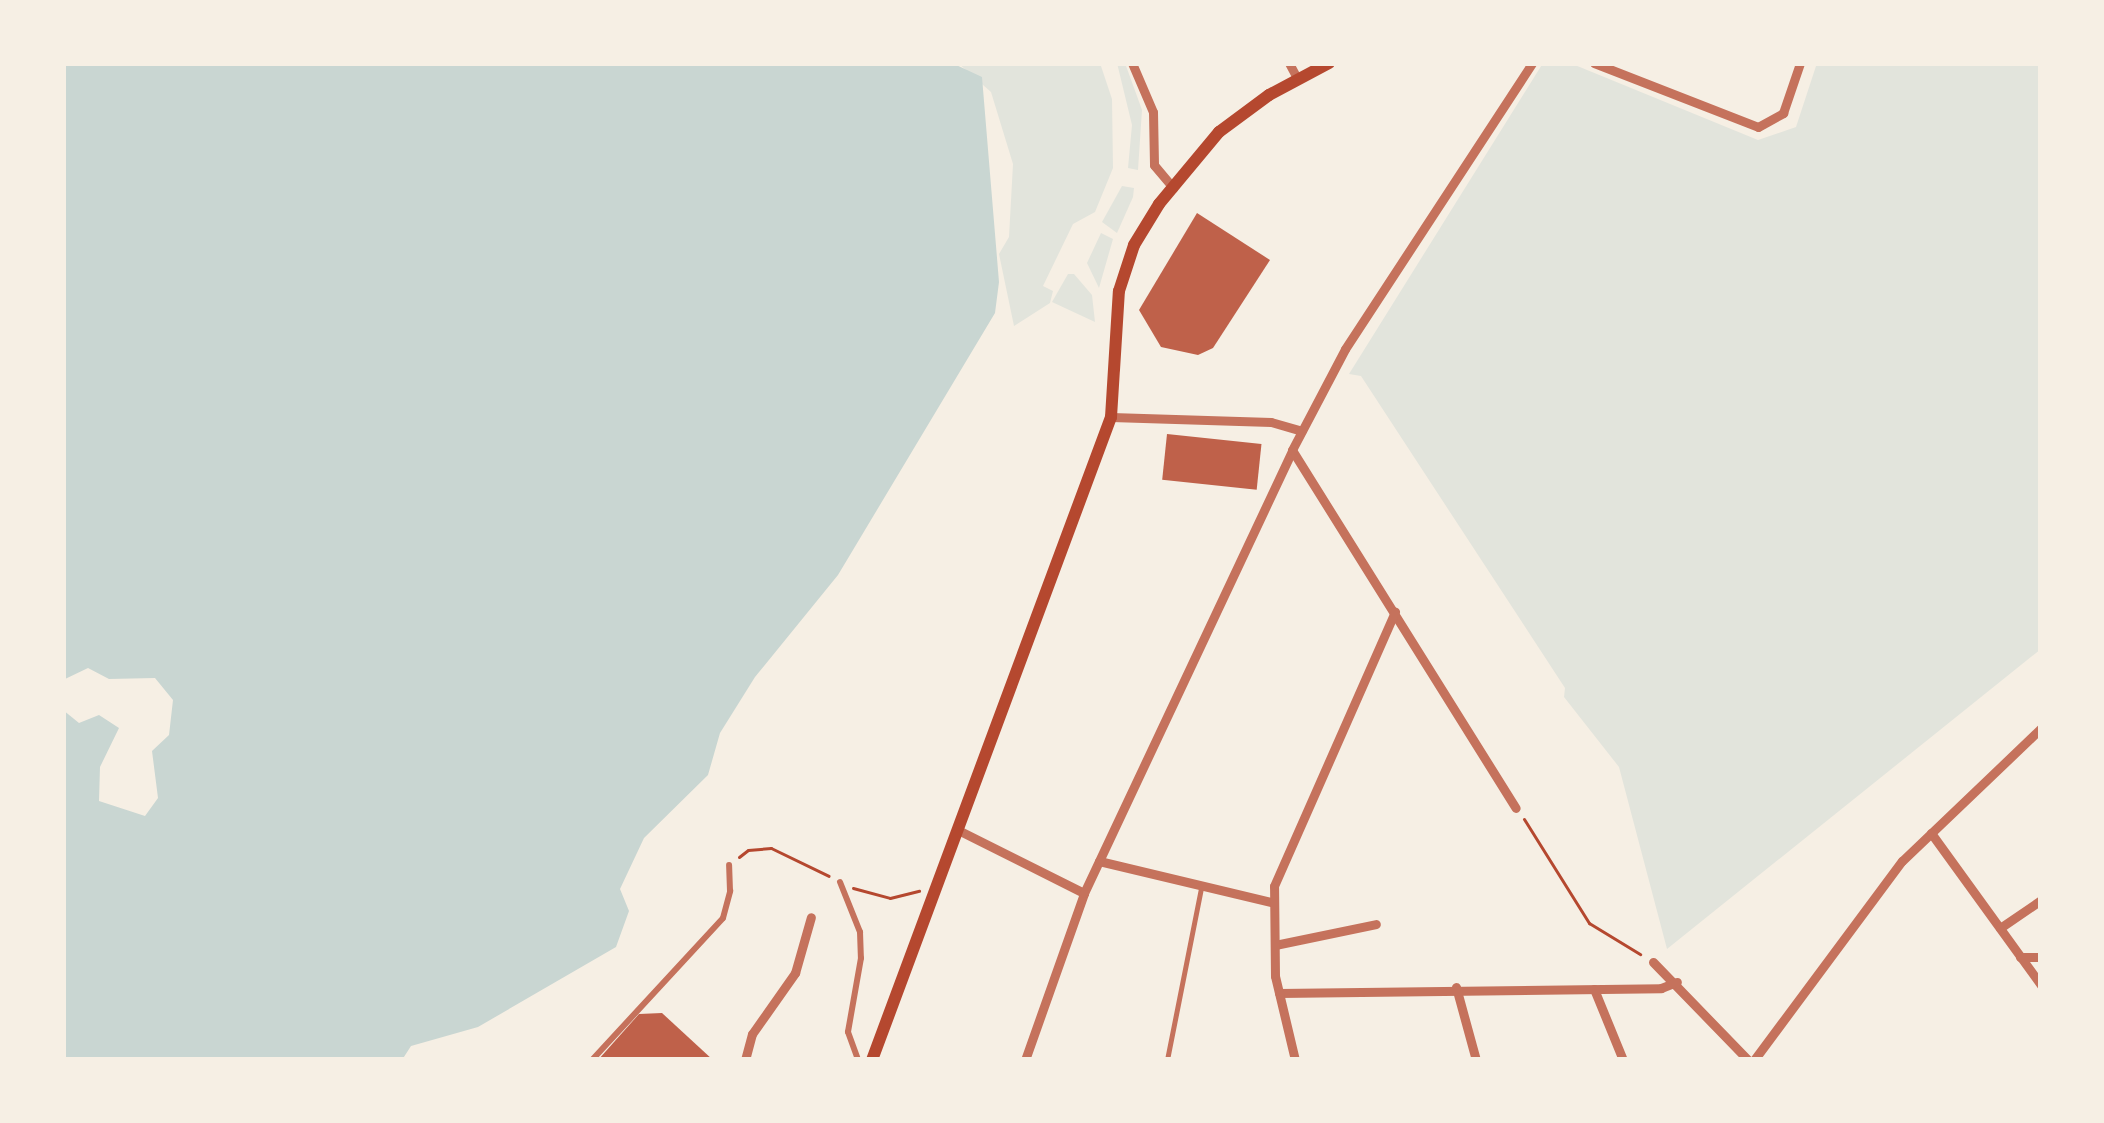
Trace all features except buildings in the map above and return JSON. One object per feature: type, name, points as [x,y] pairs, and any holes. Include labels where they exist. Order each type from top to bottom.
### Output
[{"type":"main road","points":[[872,1060],[1111,417],[1124,272],[1139,234],[1231,122],[1297,78],[1329,63]]},
{"type":"street","points":[[1132,63],[1153,112],[1154,165],[1173,188]]},
{"type":"street","points":[[1289,63],[1297,78]]},
{"type":"street","points":[[1025,1060],[1084,893],[1292,450],[1345,349],[1532,63]]},
{"type":"street","points":[[1594,63],[1758,127],[1783,113],[1800,63]]},
{"type":"street","points":[[1111,417],[1271,422],[1302,431]]},
{"type":"street","points":[[1292,450],[1516,808]]},
{"type":"street","points":[[1295,1060],[1279,993],[1271,902],[1395,612]]},
{"type":"street","points":[[1653,962],[1751,1060],[1902,861],[2041,728]]},
{"type":"street","points":[[958,830],[1084,893]]},
{"type":"street","points":[[1931,833],[2041,985]]},
{"type":"street","points":[[1099,861],[1271,902]]},
{"type":"street","points":[[592,1060],[723,918],[730,891],[729,865]]},
{"type":"street","points":[[840,882],[860,932],[861,958],[848,1032],[858,1060]]},
{"type":"street","points":[[2000,928],[2041,900]]},
{"type":"street","points":[[745,1060],[752,1034],[795,974],[812,916]]},
{"type":"street","points":[[1275,945],[1376,924]]},
{"type":"street","points":[[2020,957],[2041,957]]},
{"type":"street","points":[[1279,993],[1456,987],[1661,988],[1677,982]]},
{"type":"street","points":[[1456,987],[1476,1060]]},
{"type":"street","points":[[1594,989],[1623,1060]]},
{"type":"lane","points":[[1167,1060],[1201,886]]},
{"type":"path","points":[[1516,808],[1589,923],[1653,962]]},
{"type":"path","points":[[729,865],[748,850],[771,848],[840,882],[890,898],[938,886]]},
{"type":"shaded area","points":[[63,63],[952,63],[982,77],[999,282],[995,313],[838,575],[755,677],[720,733],[708,775],[644,838],[620,889],[629,911],[616,947],[478,1027],[411,1046],[402,1060],[63,1060],[63,710],[79,723],[99,715],[119,728],[100,767],[99,801],[145,816],[158,798],[152,751],[169,735],[173,700],[155,678],[109,679],[88,668],[63,680]]},
{"type":"shaded area","points":[[958,63],[1100,63],[1112,99],[1113,168],[1095,212],[1073,224],[1043,286],[1053,291],[1050,303],[1014,326],[999,254],[1009,237],[1013,164],[991,92]]},
{"type":"shaded area","points":[[1117,63],[1125,63],[1142,110],[1138,170],[1128,168],[1132,125]]},
{"type":"shaded area","points":[[1543,63],[1570,63],[1758,140],[1796,127],[1817,63],[2041,63],[2041,649],[1667,949],[1619,767],[1564,697],[1565,688],[1361,376],[1349,374]]},
{"type":"shaded area","points":[[1122,186],[1134,188],[1117,233],[1102,222]]},
{"type":"shaded area","points":[[1101,233],[1113,239],[1099,288],[1087,263]]},
{"type":"shaded area","points":[[1068,274],[1074,274],[1092,295],[1095,322],[1052,302]]}]
